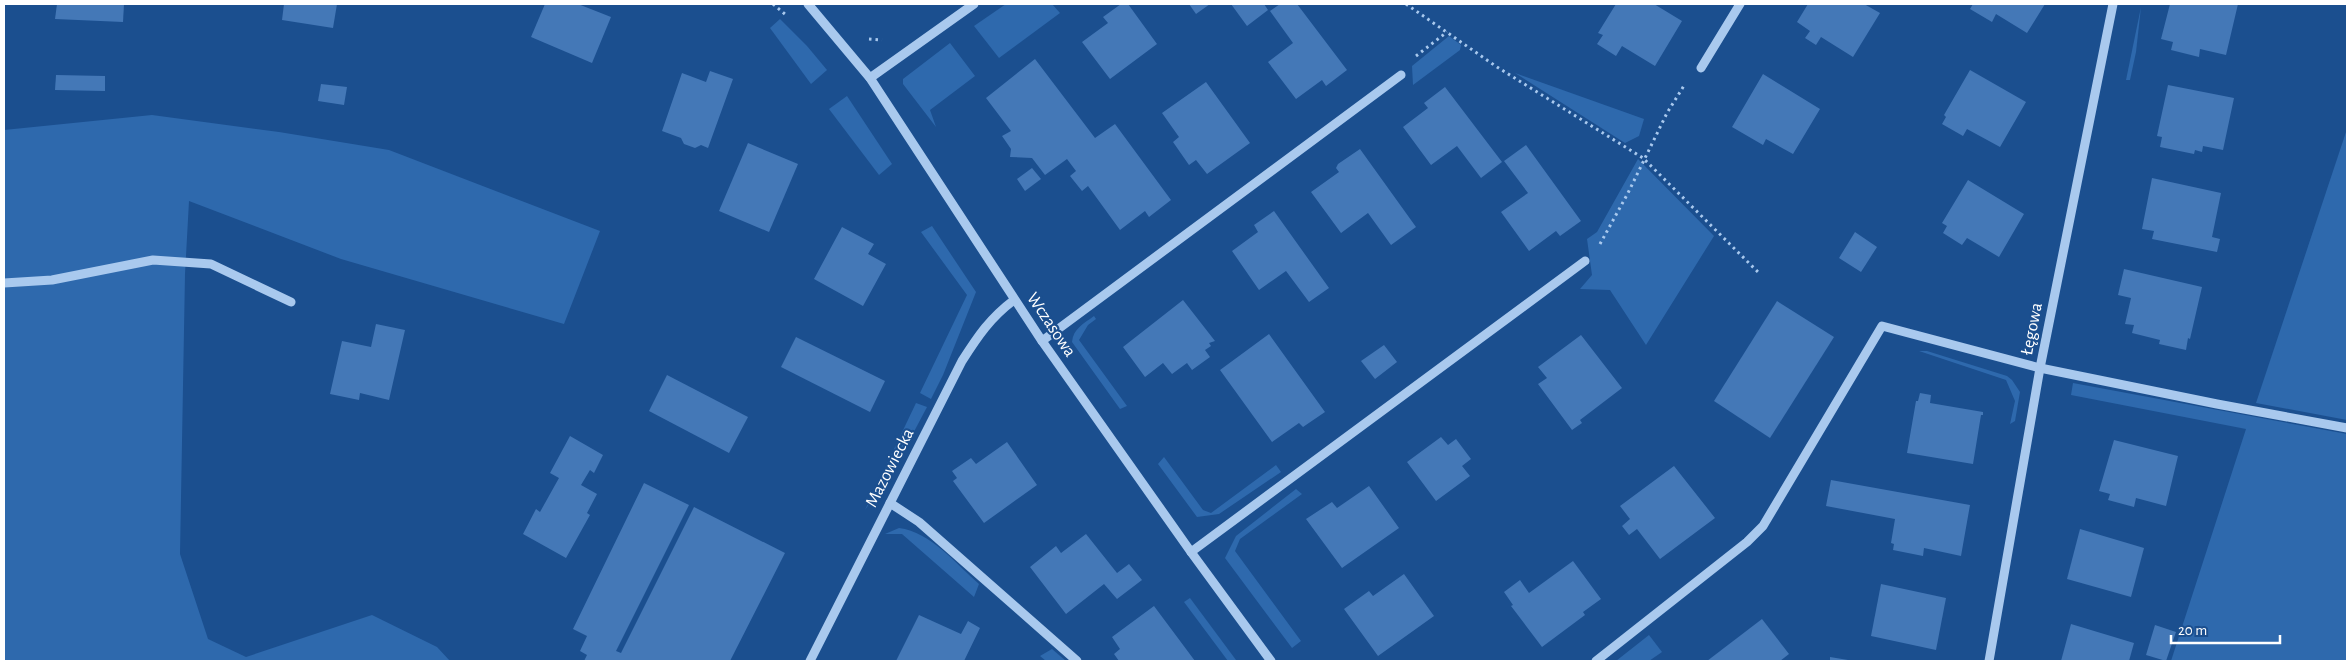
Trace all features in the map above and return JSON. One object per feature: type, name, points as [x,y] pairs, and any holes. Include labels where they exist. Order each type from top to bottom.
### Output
[{"type":"street","name":"Wczasowa","points":[[808,4],[870,78],[1042,341],[1191,552],[1271,661]]},
{"type":"street","points":[[870,78],[974,4]]},
{"type":"street","points":[[1701,68],[1740,4]]},
{"type":"street","name":"Łęgowa","points":[[1989,661],[2040,368],[2113,4]]},
{"type":"street","points":[[1042,341],[1400,75]]},
{"type":"street","points":[[4,283],[52,280],[152,260],[211,264],[291,302]]},
{"type":"street","points":[[1191,552],[1585,261]]},
{"type":"street","name":"Mazowiecka","points":[[810,661],[962,361],[981,331],[994,315],[1014,300]]},
{"type":"street","points":[[1596,661],[1747,542],[1763,526],[1882,326],[2040,368],[2347,428]]},
{"type":"street","points":[[890,503],[919,522],[1077,661]]},
{"type":"path","points":[[1406,4],[1497,67],[1643,158],[1758,272]]},
{"type":"path","points":[[1400,75],[1404,66],[1447,32]]},
{"type":"path","points":[[862,33],[869,38],[878,40],[890,39]]},
{"type":"path","points":[[1585,261],[1588,254],[1601,243],[1606,235],[1641,168],[1643,158],[1689,76],[1701,68]]},
{"type":"shaded area","points":[[1006,4],[1052,4],[1060,13],[999,58],[974,26]]},
{"type":"shaded area","points":[[2141,7],[2136,52],[2130,80],[2126,80]]},
{"type":"shaded area","points":[[780,19],[807,46],[827,70],[811,84],[770,28]]},
{"type":"shaded area","points":[[1449,36],[1461,45],[1460,50],[1413,85],[1412,66]]},
{"type":"shaded area","points":[[950,43],[975,76],[930,110],[936,127],[903,84],[903,79]]},
{"type":"shaded area","points":[[1515,73],[1644,119],[1639,136],[1625,143]]},
{"type":"shaded area","points":[[847,96],[892,164],[879,175],[829,109]]},
{"type":"shaded area","points":[[152,115],[279,132],[389,150],[600,231],[564,324],[341,259],[189,201],[185,274],[180,554],[208,639],[246,657],[372,615],[437,647],[450,661],[4,661],[4,130]]},
{"type":"shaded area","points":[[2347,129],[2347,420],[2256,403]]},
{"type":"shaded area","points":[[1638,159],[1714,236],[1646,345],[1610,290],[1580,289],[1592,275],[1587,239],[1597,232]]},
{"type":"shaded area","points":[[932,226],[976,292],[943,375],[931,399],[920,393],[967,295],[921,232]]},
{"type":"shaded area","points":[[1094,316],[1096,319],[1088,325],[1079,340],[1127,406],[1120,409],[1072,342],[1076,330]]},
{"type":"shaded area","points":[[1919,351],[1927,351],[2007,376],[2020,392],[2015,421],[2010,424],[2015,401],[2006,380]]},
{"type":"shaded area","points":[[2073,383],[2347,434],[2347,661],[2171,661],[2246,429],[2071,395]]},
{"type":"shaded area","points":[[916,403],[927,407],[899,460],[865,510]]},
{"type":"shaded area","points":[[1164,457],[1203,510],[1211,513],[1276,465],[1281,472],[1219,514],[1197,517],[1158,464]]},
{"type":"shaded area","points":[[1296,489],[1302,494],[1240,539],[1235,551],[1301,641],[1292,648],[1225,558],[1236,536]]},
{"type":"shaded area","points":[[899,528],[922,536],[952,559],[979,584],[974,597],[902,534],[885,534]]},
{"type":"shaded area","points":[[1190,598],[1236,660],[1228,661],[1184,602]]},
{"type":"shaded area","points":[[1649,635],[1662,652],[1649,661],[1616,661]]},
{"type":"shaded area","points":[[1052,649],[1066,661],[1046,661],[1040,656]]},
{"type":"building","points":[[57,4],[124,4],[123,22],[55,19]]},
{"type":"building","points":[[284,4],[337,4],[333,28],[282,20]]},
{"type":"building","points":[[545,4],[578,4],[611,17],[592,63],[531,37]]},
{"type":"building","points":[[1121,4],[1128,4],[1157,44],[1110,79],[1082,42],[1108,23],[1103,17]]},
{"type":"building","points":[[1189,4],[1210,4],[1196,14]]},
{"type":"building","points":[[1231,4],[1264,4],[1268,10],[1247,26]]},
{"type":"building","points":[[1280,4],[1297,4],[1347,70],[1326,86],[1322,80],[1296,99],[1268,62],[1293,43],[1270,11]]},
{"type":"building","points":[[1616,4],[1654,4],[1682,21],[1655,66],[1622,46],[1616,56],[1597,44],[1603,35],[1598,33]]},
{"type":"building","points":[[1808,4],[1864,4],[1880,13],[1853,57],[1821,37],[1816,45],[1805,38],[1810,31],[1797,22]]},
{"type":"building","points":[[1973,4],[2045,4],[2027,33],[1996,14],[1992,22],[1970,9]]},
{"type":"building","points":[[2170,4],[2238,4],[2226,55],[2200,49],[2199,57],[2171,50],[2173,42],[2161,39]]},
{"type":"building","points":[[1035,59],[1095,138],[1115,124],[1171,200],[1149,217],[1145,211],[1120,230],[1088,186],[1082,191],[1070,176],[1076,171],[1067,159],[1045,175],[1032,158],[1010,157],[1011,149],[1002,136],[1011,131],[986,98]]},
{"type":"building","points":[[1970,70],[2026,102],[2000,147],[1967,129],[1963,136],[1942,124],[1946,117],[1944,115]]},
{"type":"building","points":[[710,71],[733,79],[708,148],[701,145],[695,148],[684,144],[681,138],[662,131],[682,73],[706,82]]},
{"type":"building","points":[[1763,74],[1820,109],[1793,154],[1766,139],[1763,145],[1732,127]]},
{"type":"building","points":[[56,75],[105,76],[105,91],[55,90]]},
{"type":"building","points":[[1206,82],[1250,143],[1207,174],[1196,160],[1189,165],[1173,142],[1179,137],[1162,113]]},
{"type":"building","points":[[321,84],[347,87],[344,105],[318,101]]},
{"type":"building","points":[[2168,85],[2234,98],[2223,150],[2203,146],[2202,152],[2195,150],[2194,154],[2160,147],[2162,137],[2157,136]]},
{"type":"building","points":[[1445,87],[1502,162],[1481,178],[1457,146],[1431,165],[1403,127],[1428,108],[1424,103]]},
{"type":"building","points":[[748,143],[798,164],[769,232],[719,211]]},
{"type":"building","points":[[1526,145],[1581,221],[1560,236],[1556,231],[1529,251],[1501,212],[1528,193],[1504,161]]},
{"type":"building","points":[[1360,149],[1416,227],[1391,245],[1368,213],[1341,233],[1311,192],[1339,172],[1336,168],[1338,164]]},
{"type":"building","points":[[1032,168],[1041,179],[1025,191],[1017,179]]},
{"type":"building","points":[[2152,178],[2221,193],[2212,237],[2220,239],[2217,252],[2152,239],[2154,231],[2142,229]]},
{"type":"building","points":[[1968,180],[2024,214],[1999,257],[1967,238],[1962,245],[1943,233],[1947,226],[1942,223]]},
{"type":"building","points":[[1274,211],[1329,288],[1309,302],[1286,271],[1259,290],[1232,251],[1258,232],[1254,225]]},
{"type":"building","points":[[842,227],[874,244],[868,254],[886,264],[863,306],[814,279]]},
{"type":"building","points":[[1855,232],[1877,247],[1861,272],[1839,258]]},
{"type":"building","points":[[2124,269],[2202,287],[2186,350],[2159,344],[2160,340],[2132,333],[2134,325],[2125,324],[2131,298],[2118,295]]},
{"type":"building","points":[[1183,300],[1215,341],[1209,343],[1211,346],[1205,350],[1210,357],[1192,370],[1187,363],[1172,374],[1163,363],[1145,377],[1123,347]]},
{"type":"building","points":[[1777,301],[1834,337],[1770,438],[1714,401]]},
{"type":"building","points":[[376,324],[405,330],[389,400],[360,393],[359,400],[330,394],[342,341],[371,347]]},
{"type":"building","points":[[1269,334],[1325,412],[1303,427],[1299,423],[1272,442],[1220,370]]},
{"type":"building","points":[[1581,335],[1622,388],[1580,420],[1582,423],[1572,430],[1538,384],[1547,378],[1538,367]]},
{"type":"building","points":[[796,337],[885,381],[870,412],[781,367]]},
{"type":"building","points":[[1384,345],[1397,362],[1375,379],[1361,361]]},
{"type":"building","points":[[667,375],[748,417],[729,453],[649,411]]},
{"type":"building","points":[[1920,393],[1931,395],[1930,403],[1983,412],[1973,464],[1907,453],[1916,401],[1918,401]]},
{"type":"building","points":[[570,436],[603,455],[594,473],[590,470],[581,485],[597,494],[587,513],[590,515],[566,558],[523,534],[536,509],[540,512],[559,478],[550,473]]},
{"type":"building","points":[[1441,437],[1448,445],[1456,439],[1471,459],[1462,466],[1470,476],[1436,501],[1407,462]]},
{"type":"building","points":[[2114,440],[2178,456],[2166,506],[2136,498],[2134,507],[2108,500],[2110,494],[2099,491]]},
{"type":"building","points":[[1007,442],[1037,485],[984,523],[953,481],[957,478],[952,471],[971,458],[976,464]]},
{"type":"building","points":[[1674,466],[1715,518],[1660,559],[1637,529],[1629,535],[1622,526],[1630,519],[1620,506]]},
{"type":"building","points":[[1831,480],[1970,505],[1961,556],[1924,548],[1923,556],[1893,550],[1894,544],[1891,543],[1895,519],[1826,506]]},
{"type":"building","points":[[644,483],[689,505],[616,651],[621,653],[694,507],[785,553],[730,661],[584,661],[587,655],[580,651],[587,636],[573,629]]},
{"type":"building","points":[[1369,486],[1399,528],[1342,568],[1306,519],[1332,502],[1337,508]]},
{"type":"building","points":[[2080,529],[2144,548],[2131,597],[2067,579]]},
{"type":"building","points":[[1086,534],[1117,573],[1129,564],[1142,580],[1117,599],[1104,584],[1066,614],[1030,567],[1056,546],[1061,553]]},
{"type":"building","points":[[1573,561],[1601,599],[1583,612],[1585,615],[1542,647],[1511,606],[1513,605],[1504,592],[1520,580],[1529,593]]},
{"type":"building","points":[[1404,574],[1434,616],[1378,656],[1344,609],[1369,591],[1373,596]]},
{"type":"building","points":[[1881,584],[1946,598],[1936,650],[1871,636]]},
{"type":"building","points":[[1154,606],[1195,661],[1119,661],[1114,654],[1120,649],[1112,637]]},
{"type":"building","points":[[919,615],[961,634],[968,621],[980,628],[964,661],[896,661]]},
{"type":"building","points":[[1762,619],[1789,654],[1780,661],[1707,661]]},
{"type":"building","points":[[2071,624],[2134,643],[2129,661],[2061,661]]},
{"type":"building","points":[[2155,625],[2176,632],[2166,661],[2146,655]]},
{"type":"building","points":[[1830,657],[1848,660],[1848,661],[1830,661]]}]
